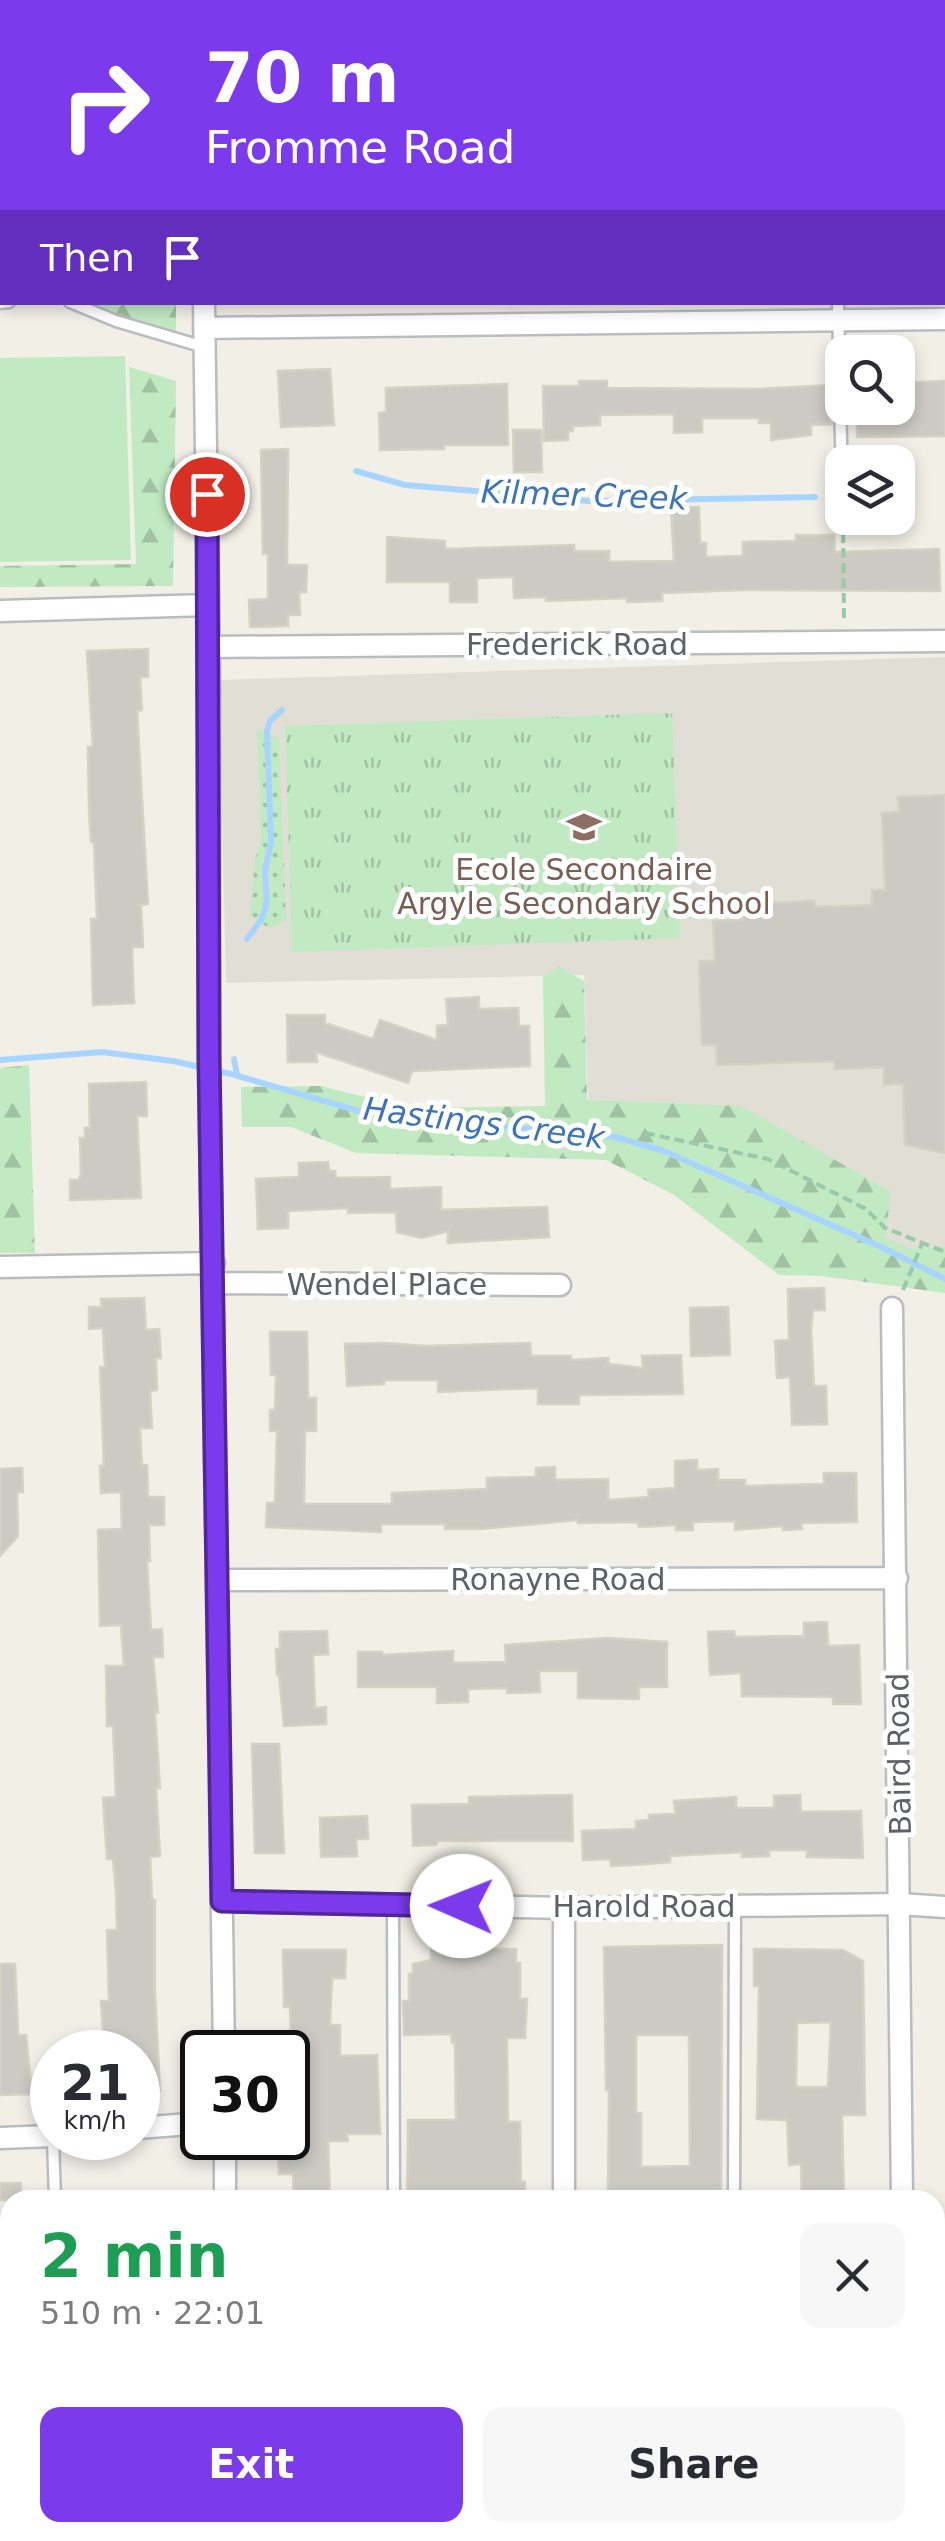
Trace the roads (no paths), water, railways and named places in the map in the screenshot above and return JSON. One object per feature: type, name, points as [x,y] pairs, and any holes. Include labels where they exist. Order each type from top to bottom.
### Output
[{"type":"street","points":[[204,305],[209,1058],[224,2030]]},
{"type":"street","points":[[205,338],[838,312],[945,319]]},
{"type":"street","points":[[0,612],[208,605]]},
{"type":"street","name":"Frederick Road","points":[[209,647],[945,642]]},
{"type":"street","name":"Wendel Place","points":[[0,1267],[560,1285]]},
{"type":"street","name":"Baird Road","points":[[892,1308],[902,2190]]},
{"type":"street","name":"Ronayne Road","points":[[219,1580],[897,1578]]},
{"type":"street","name":"Harold Road","points":[[222,1901],[564,1908],[900,1904],[945,1907]]},
{"type":"street","points":[[564,1908],[564,2190]]},
{"type":"street","points":[[0,2138],[30,2137]]},
{"type":"street","points":[[225,2160],[226,2190]]},
{"type":"lane","points":[[78,305],[116,320],[205,338]]},
{"type":"lane","points":[[838,312],[841,445]]},
{"type":"lane","points":[[393,1904],[394,2190]]},
{"type":"lane","points":[[734,2190],[735,1906]]},
{"type":"lane","points":[[54,2160],[55,2190]]},
{"type":"waterway","name":"Kilmer Creek","points":[[356,471],[405,485],[590,501],[815,497]]},
{"type":"waterway","points":[[247,939],[267,904],[265,872],[271,842],[267,731],[270,721],[282,710]]},
{"type":"waterway","name":"Hastings Creek","points":[[0,1060],[102,1052],[173,1061],[231,1074],[369,1114],[615,1137],[664,1151],[945,1279]]},
{"type":"waterway","points":[[234,1059],[237,1075]]},
{"type":"place","name":"Ecole Secondaire Argyle Secondary School","points":[[584,827]]}]
